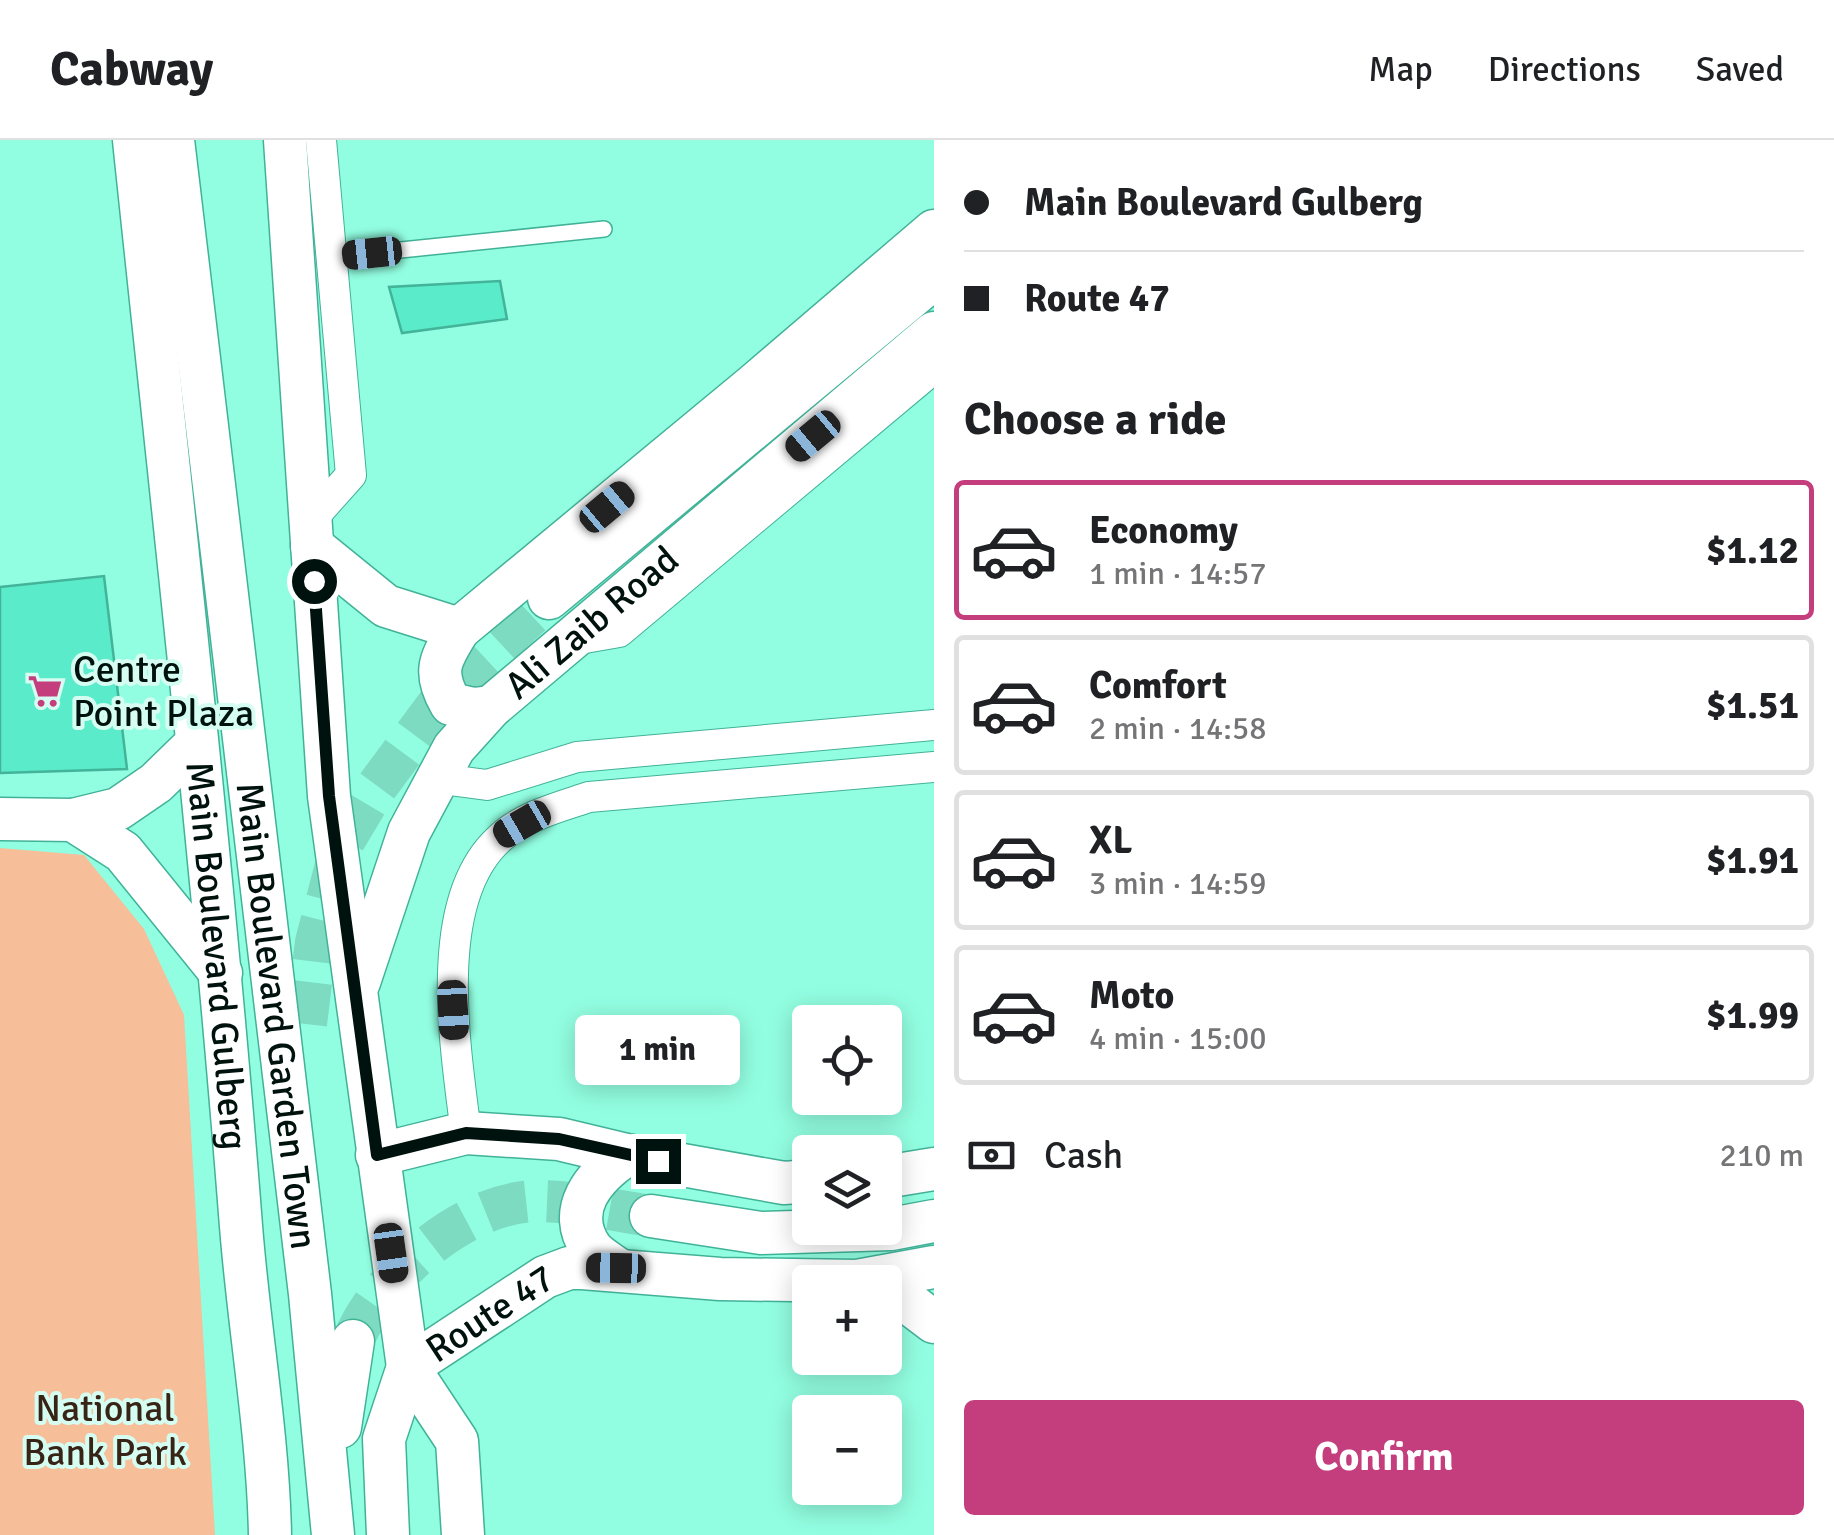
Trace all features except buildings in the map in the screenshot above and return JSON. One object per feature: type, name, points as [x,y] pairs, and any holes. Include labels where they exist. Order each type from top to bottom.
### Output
[{"type":"main road","name":"Main Boulevard Gulberg","points":[[134,140],[221,973],[270,1535]]},
{"type":"main road","name":"Main Boulevard Garden Town","points":[[172,140],[310,1294],[332,1516]]},
{"type":"main road","points":[[285,140],[329,796],[408,1367],[457,1441],[463,1535]]},
{"type":"main road","name":"Ali Zaib Road","points":[[459,629],[754,386],[934,231]]},
{"type":"main road","points":[[549,598],[934,278]]},
{"type":"main road","name":"Ali Zaib Road","points":[[356,992],[402,850],[454,748],[491,708],[934,334]]},
{"type":"main road","points":[[311,533],[386,606],[459,629],[439,668],[440,686],[451,704],[491,708]]},
{"type":"main road","points":[[0,818],[73,820],[118,809],[156,783],[196,744]]},
{"type":"main road","points":[[73,820],[123,852],[221,973]]},
{"type":"main road","points":[[306,1024],[303,1108],[310,1294]]},
{"type":"main road","points":[[377,1155],[466,1133],[559,1139],[626,1156],[792,1183]]},
{"type":"main road","points":[[616,1268],[592,1250],[582,1229],[580,1211],[589,1187],[605,1168],[626,1156]]},
{"type":"main road","points":[[902,1174],[934,1169]]},
{"type":"main road","points":[[651,1216],[761,1234],[891,1229],[934,1222]]},
{"type":"main road","name":"Route 47","points":[[902,1273],[934,1267]]},
{"type":"main road","name":"Route 47","points":[[408,1367],[544,1278],[569,1268],[792,1281]]},
{"type":"main road","points":[[902,1299],[934,1322]]},
{"type":"main road","points":[[332,1516],[353,1341]]},
{"type":"main road","points":[[388,1535],[384,1439],[408,1367]]},
{"type":"street","points":[[311,533],[351,475],[322,140]]},
{"type":"street","points":[[572,640],[619,632],[934,368]]},
{"type":"street","points":[[439,773],[456,781],[487,785],[577,757],[934,725]]},
{"type":"street","points":[[466,1133],[451,975],[463,902],[481,860],[500,837],[543,812],[589,797],[934,767]]},
{"type":"lane","points":[[333,257],[604,230]]},
{"type":"green space","name":"National Bank Park","points":[[0,848],[84,855],[144,929],[184,1015],[215,1535],[0,1535]]},
{"type":"tunnel","points":[[306,1024],[316,942],[341,846],[375,789],[444,696],[549,598]]},
{"type":"tunnel","points":[[353,1341],[366,1316],[405,1267],[430,1245],[485,1212],[514,1203],[543,1201],[651,1216]]},
{"type":"place","name":"Centre Point Plaza","points":[[45,691]]},
{"type":"route","points":[[314,581],[329,796],[377,1155],[466,1133],[559,1139],[658,1161]]}]
